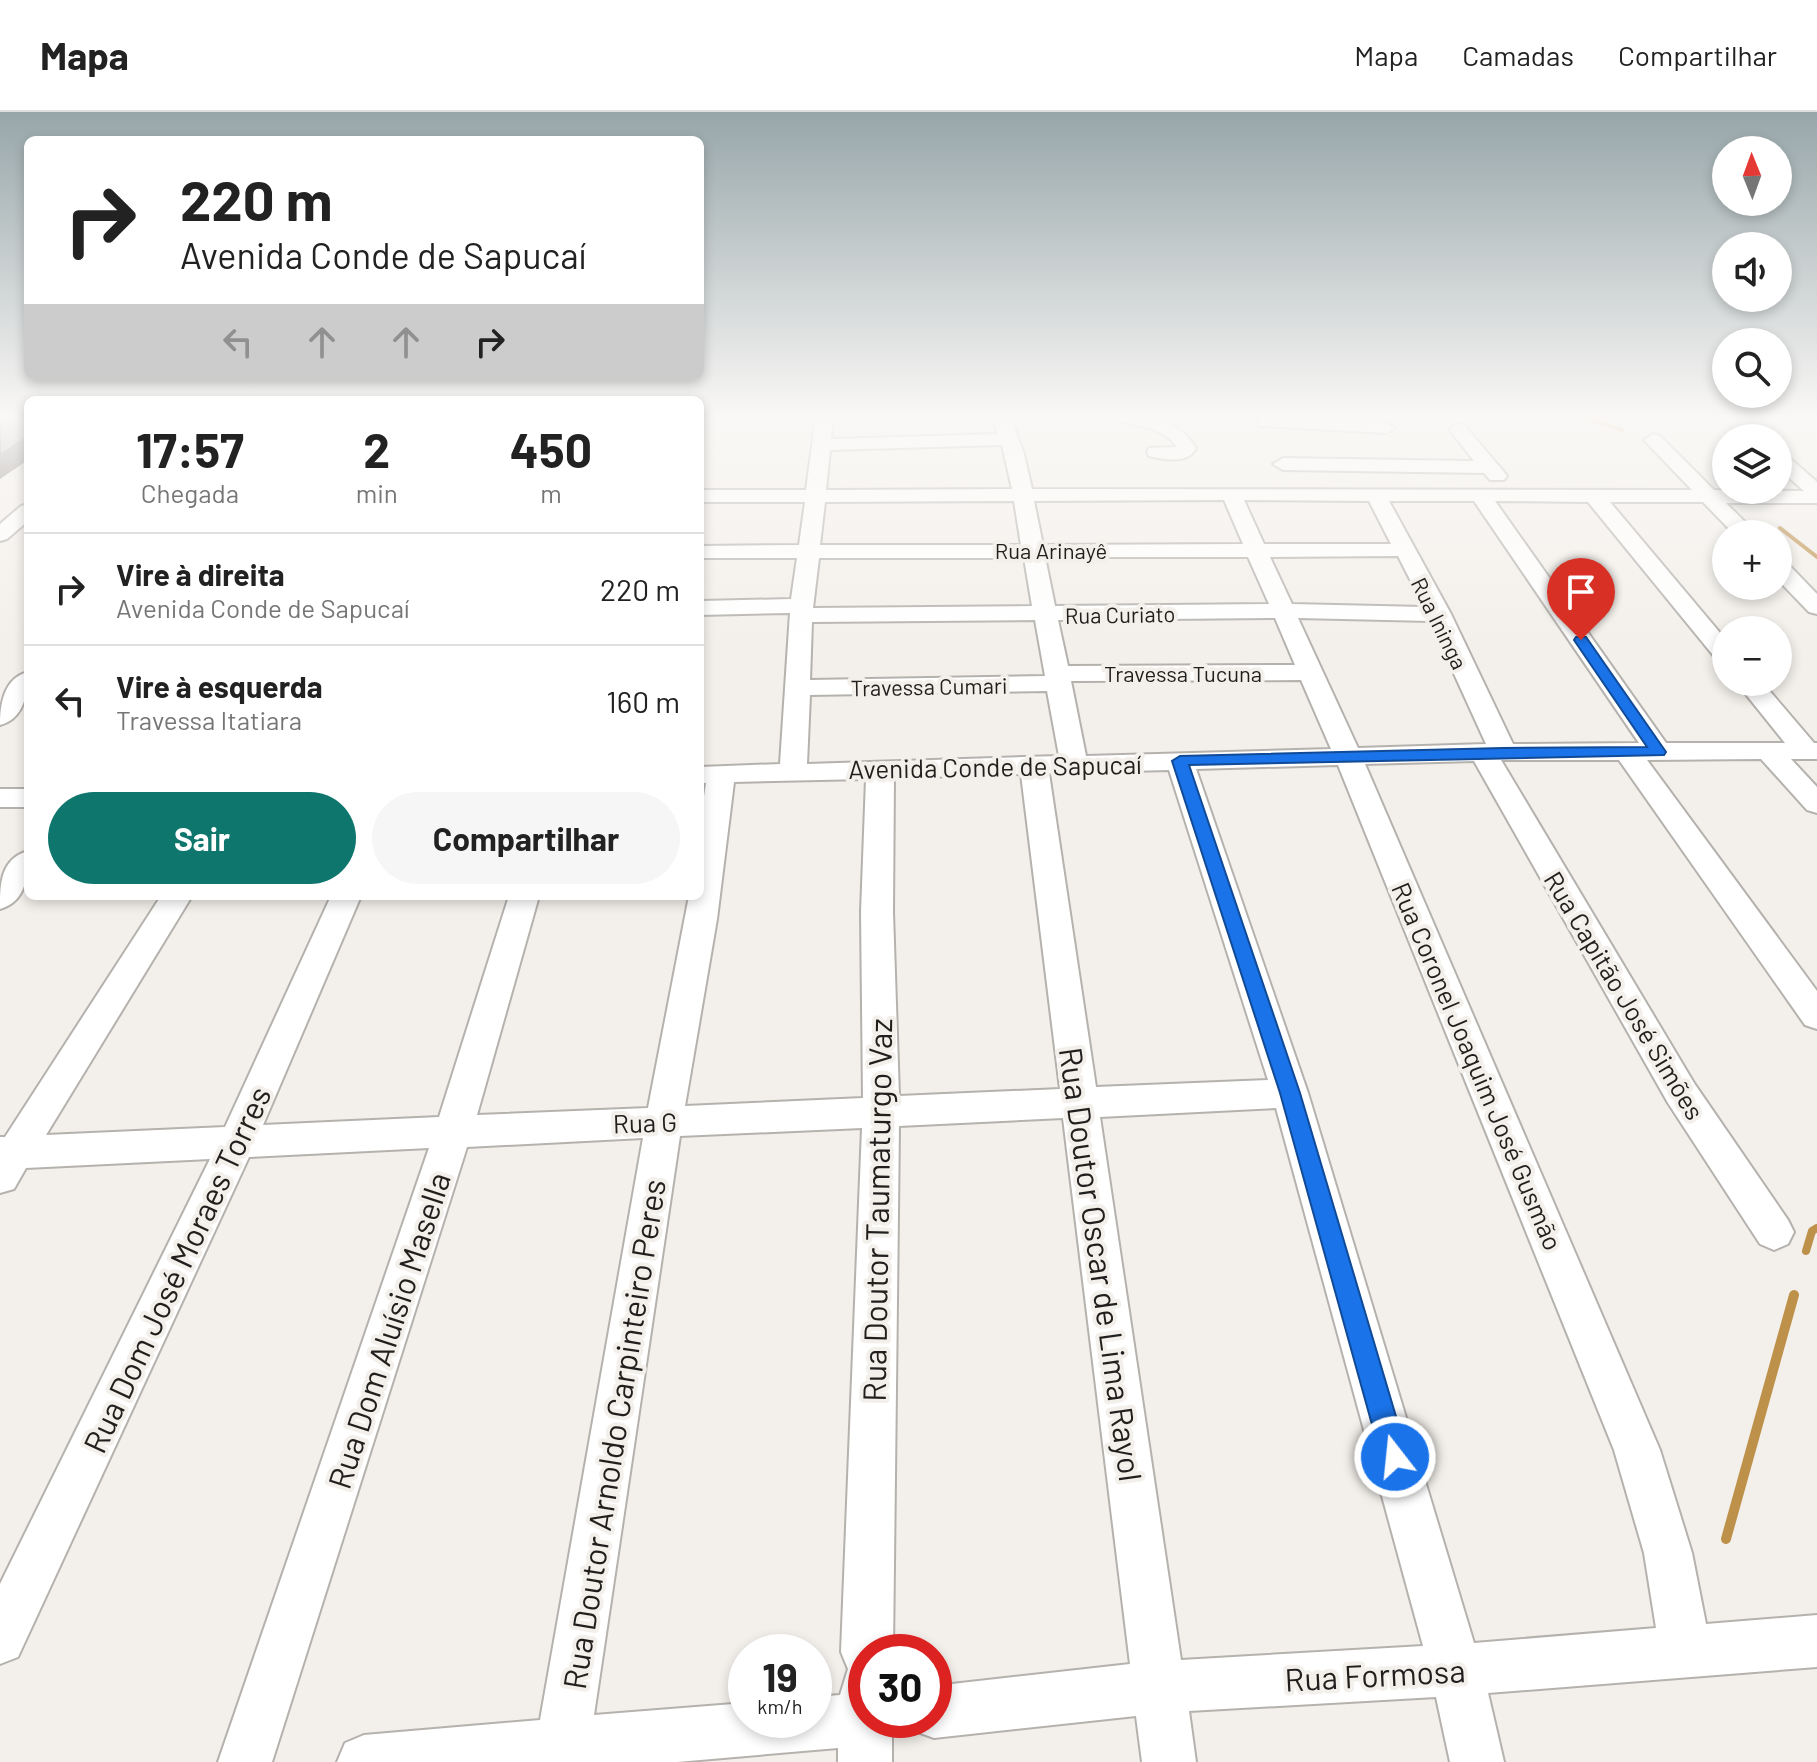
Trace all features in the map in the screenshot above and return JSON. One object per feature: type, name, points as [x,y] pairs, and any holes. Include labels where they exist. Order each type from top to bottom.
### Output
[{"type":"street","points":[[793,771],[802,611],[816,493]]},
{"type":"street","points":[[1706,493],[1732,520]]},
{"type":"street","name":"Rua Coronel Joaquim José Gusmão","points":[[1231,494],[1348,756],[1637,1450],[1668,1553],[1686,1652]]},
{"type":"street","points":[[704,496],[1817,494]]},
{"type":"street","points":[[1023,495],[1074,765]]},
{"type":"street","name":"Rua Ininga","points":[[1376,495],[1439,614],[1494,753]]},
{"type":"street","points":[[1480,495],[1643,752],[1817,1016]]},
{"type":"street","points":[[1594,496],[1712,638]]},
{"type":"street","points":[[0,535],[24,514]]},
{"type":"street","name":"Rua Arinayê","points":[[704,552],[1403,550]]},
{"type":"street","points":[[1792,581],[1817,607]]},
{"type":"street","name":"Rua Curiato","points":[[704,608],[1045,615],[1283,611],[1439,614]]},
{"type":"street","name":"Travessa Tucuna","points":[[1058,679],[1310,672]]},
{"type":"street","name":"Travessa Cumari","points":[[799,688],[1058,679]]},
{"type":"street","points":[[0,717],[24,685]]},
{"type":"street","points":[[1762,696],[1811,751]]},
{"type":"street","name":"Avenida Conde de Sapucaí","points":[[710,775],[1348,756],[1811,751]]},
{"type":"street","points":[[1769,752],[1817,804]]},
{"type":"street","name":"Rua Capitão José Simões","points":[[1494,753],[1681,1093],[1774,1232]]},
{"type":"street","points":[[1180,761],[1290,1093],[1456,1670],[1477,1762]]},
{"type":"street","name":"Rua Doutor Oscar de Lima Rayol","points":[[1034,766],[1169,1762]]},
{"type":"street","name":"Rua Doutor Taumaturgo Vaz","points":[[867,1634],[881,1112],[877,912],[880,769]]},
{"type":"street","name":"Rua Doutor Arnoldo Carpinteiro Peres","points":[[704,871],[710,775]]},
{"type":"street","points":[[0,798],[24,798]]},
{"type":"street","points":[[0,898],[24,866]]},
{"type":"street","points":[[5,1161],[174,900]]},
{"type":"street","name":"Rua Dom José Moraes Torres","points":[[0,1639],[238,1140],[344,900]]},
{"type":"street","name":"Rua Dom Aluísio Masella","points":[[245,1762],[454,1130],[523,900]]},
{"type":"street","name":"Rua Doutor Arnoldo Carpinteiro Peres","points":[[561,1753],[702,900]]},
{"type":"street","name":"Rua G","points":[[5,1161],[238,1140],[1081,1105],[1290,1093]]},
{"type":"street","name":"Rua Formosa","points":[[952,1710],[1159,1687],[1456,1670],[1817,1641]]},
{"type":"street","points":[[364,1762],[561,1753],[848,1721]]},
{"type":"street","points":[[865,1762],[866,1738]]},
{"type":"waterway","points":[[1792,537],[1817,557]]},
{"type":"waterway","points":[[1806,1251],[1812,1231],[1817,1228]]},
{"type":"waterway","points":[[1726,1539],[1794,1295]]},
{"type":"route","points":[[1395,1457],[1290,1093],[1180,761],[1503,752],[1658,752],[1581,640]]}]
